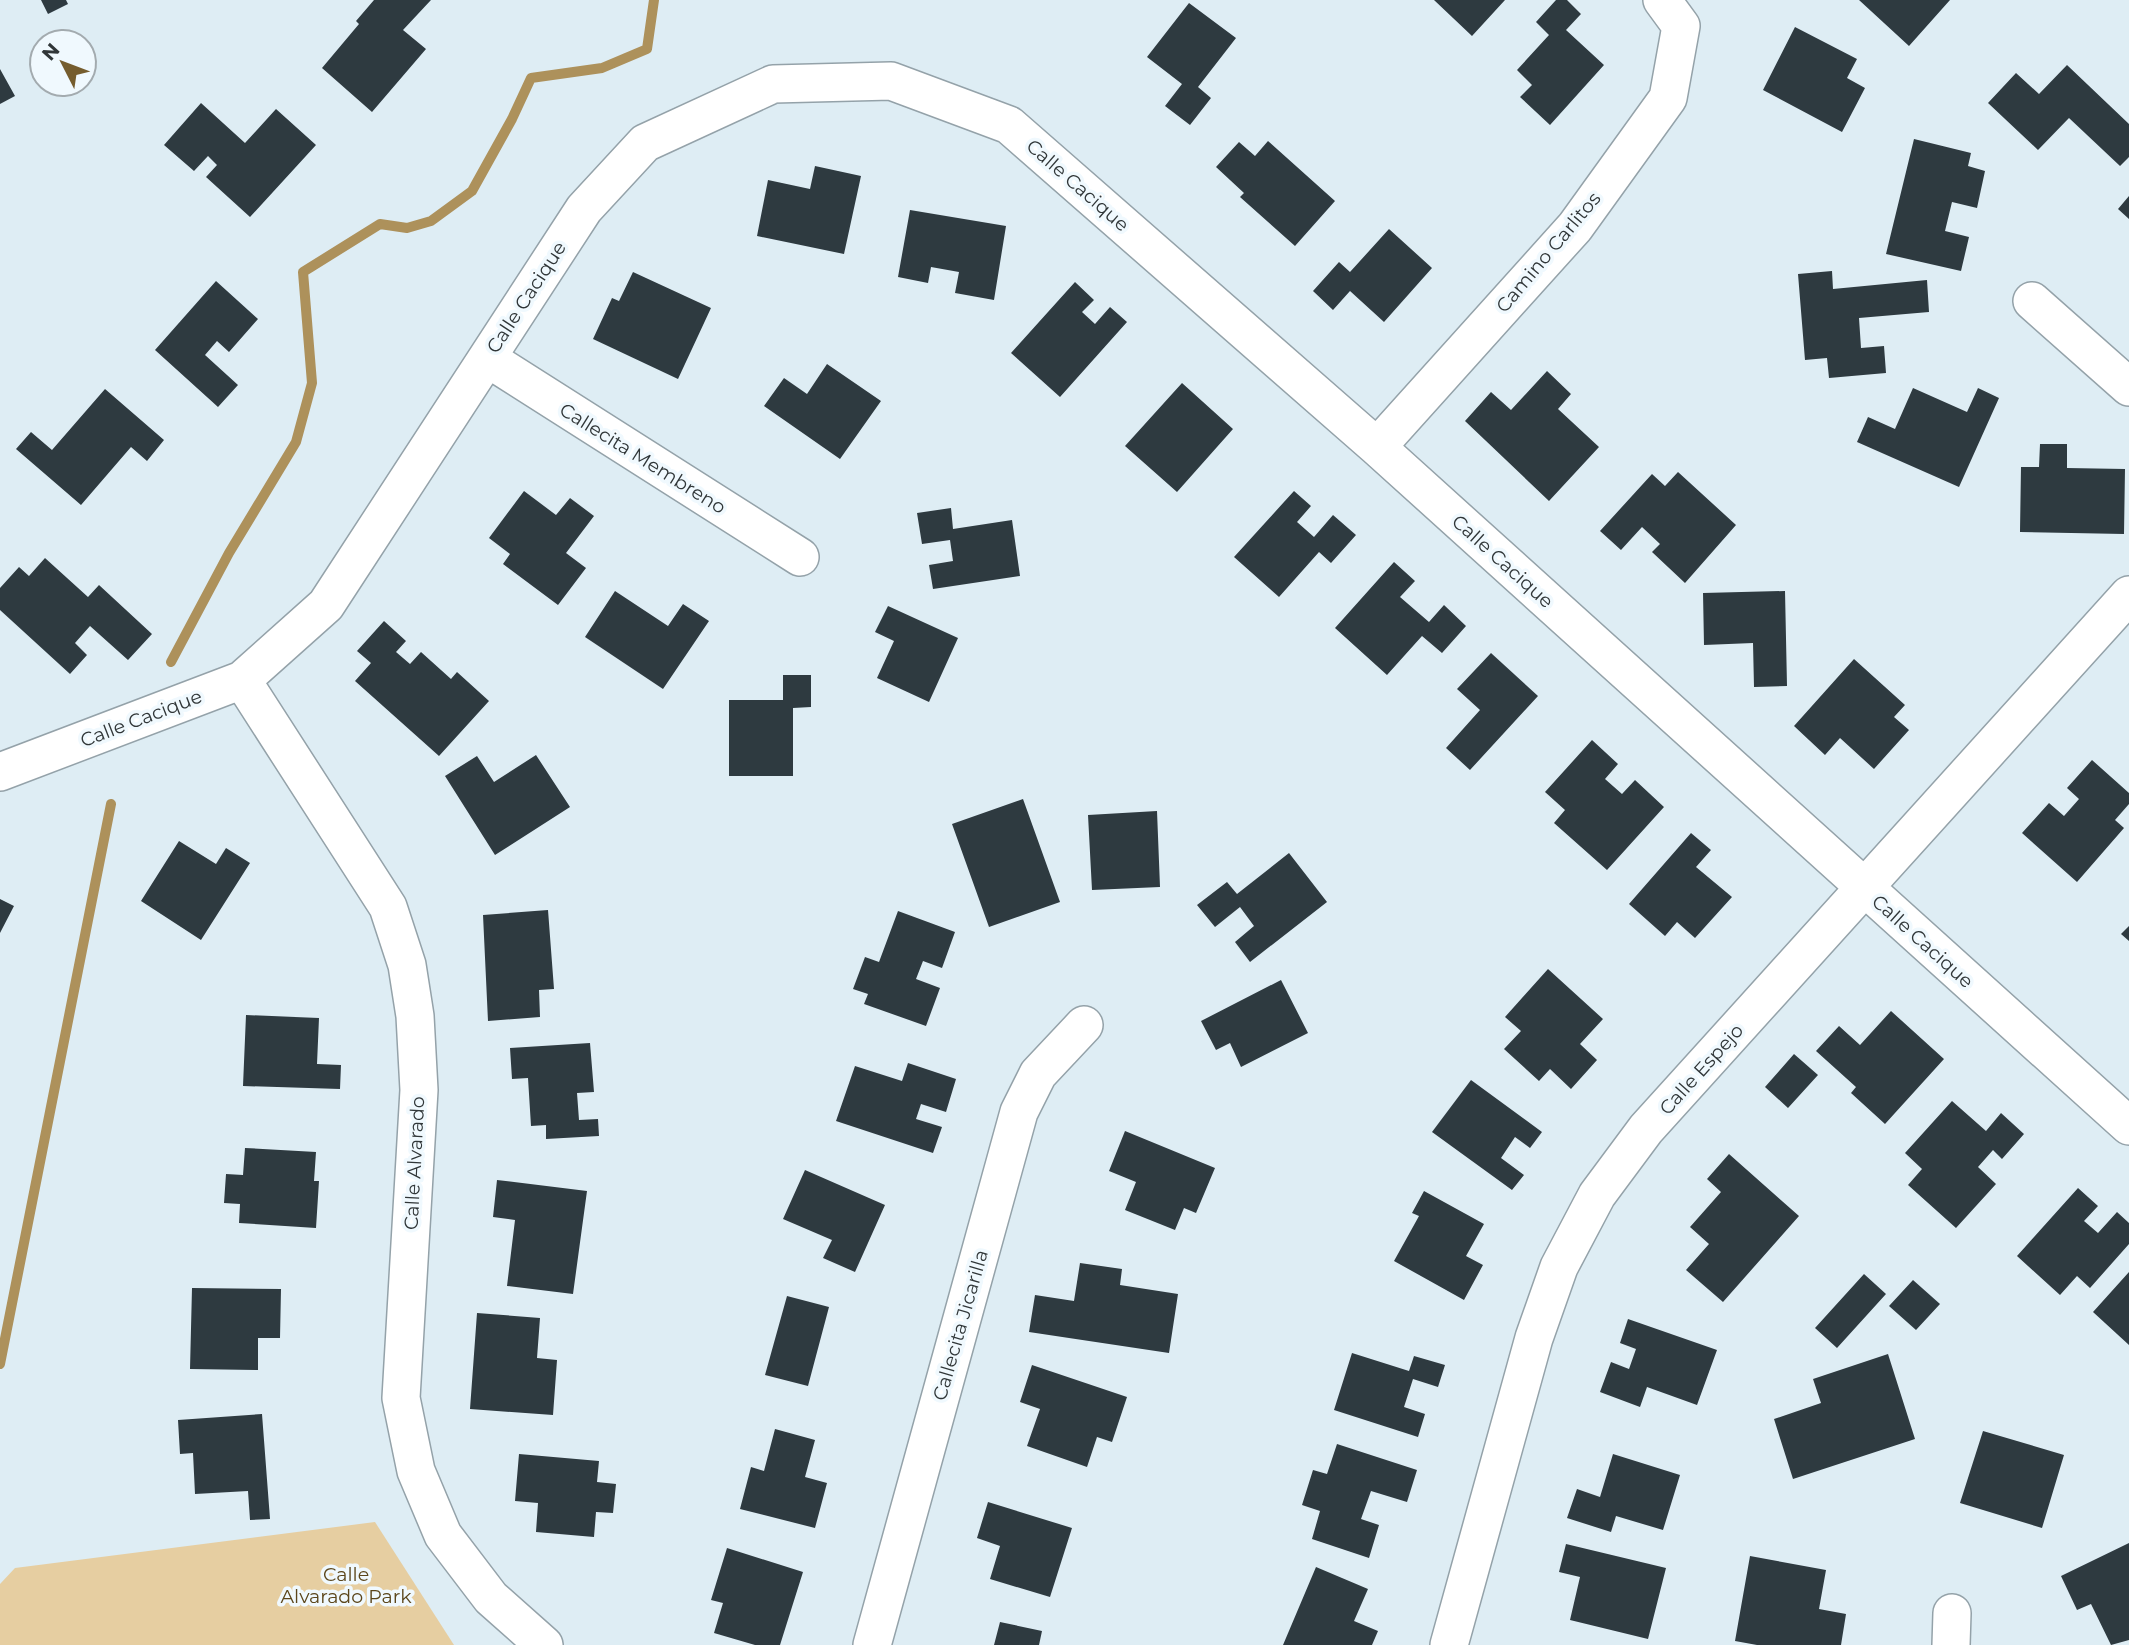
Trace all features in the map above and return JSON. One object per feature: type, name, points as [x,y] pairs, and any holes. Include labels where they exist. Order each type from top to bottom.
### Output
[{"type":"street","name":"Camino Carlitos","points":[[1377,447],[1574,227],[1668,98],[1681,26],[1662,0]]},
{"type":"street","name":"Calle Cacique","points":[[0,772],[242,680],[326,606],[584,209],[645,144],[773,84],[891,81],[1009,125],[1377,447],[2129,1126]]},
{"type":"street","points":[[2032,300],[2129,387]]},
{"type":"street","name":"Callecita Membreno","points":[[487,358],[800,557]]},
{"type":"street","name":"Calle Espejo","points":[[1450,1645],[1534,1338],[1576,1231],[1597,1195],[1646,1129],[2129,595]]},
{"type":"street","name":"Calle Alvarado","points":[[242,680],[388,907],[407,965],[415,1016],[419,1090],[401,1398],[416,1471],[443,1535],[491,1598],[544,1645]]},
{"type":"street","name":"Callecita Jicarilla","points":[[872,1645],[1019,1112],[1038,1074],[1066,1040],[1084,1025]]},
{"type":"green space","name":"Calle Alvarado Park","points":[[375,1522],[454,1645],[0,1645],[0,1584],[15,1568]]},
{"type":"building","points":[[41,0],[66,0],[68,4],[48,14]]},
{"type":"building","points":[[374,0],[431,0],[403,30],[426,49],[372,112],[322,68],[359,24],[356,21]]},
{"type":"building","points":[[1434,0],[1505,0],[1472,36]]},
{"type":"building","points":[[1556,0],[1567,0],[1581,14],[1566,30],[1604,65],[1550,125],[1520,97],[1532,85],[1517,70],[1549,35],[1536,22]]},
{"type":"building","points":[[1859,0],[1950,0],[1909,46]]},
{"type":"building","points":[[1189,3],[1236,38],[1198,87],[1211,98],[1190,125],[1165,106],[1182,84],[1147,57]]},
{"type":"building","points":[[1795,27],[1857,59],[1847,78],[1865,88],[1842,132],[1763,90]]},
{"type":"building","points":[[2067,65],[2129,124],[2129,157],[2120,166],[2069,118],[2038,150],[1988,103],[2016,73],[2039,94]]},
{"type":"building","points":[[0,69],[15,96],[0,104]]},
{"type":"building","points":[[201,103],[245,143],[276,109],[316,145],[250,217],[206,177],[217,165],[208,156],[194,171],[164,145]]},
{"type":"building","points":[[1914,139],[1971,153],[1968,166],[1985,171],[1977,208],[1952,202],[1945,231],[1969,237],[1961,271],[1886,254]]},
{"type":"building","points":[[1268,141],[1335,201],[1295,246],[1240,197],[1244,193],[1216,167],[1239,142],[1255,156]]},
{"type":"building","points":[[815,166],[861,176],[844,254],[757,236],[768,180],[810,189]]},
{"type":"building","points":[[2129,196],[2129,219],[2118,209]]},
{"type":"building","points":[[910,210],[1006,226],[994,300],[955,293],[959,272],[931,267],[928,283],[898,277]]},
{"type":"building","points":[[1389,229],[1432,268],[1384,322],[1350,291],[1333,310],[1313,291],[1339,262],[1350,272]]},
{"type":"building","points":[[1832,271],[1833,289],[1927,280],[1929,312],[1859,318],[1861,348],[1884,346],[1886,373],[1829,378],[1827,358],[1805,360],[1798,274]]},
{"type":"building","points":[[633,272],[711,308],[678,379],[593,339],[612,298],[619,301]]},
{"type":"building","points":[[216,281],[258,319],[229,352],[217,341],[205,355],[238,385],[218,407],[155,350]]},
{"type":"building","points":[[1075,282],[1094,300],[1082,312],[1095,324],[1110,307],[1127,322],[1060,397],[1011,353]]},
{"type":"building","points":[[827,364],[881,401],[840,459],[764,406],[784,378],[807,394]]},
{"type":"building","points":[[1547,371],[1571,394],[1558,409],[1599,447],[1549,501],[1465,421],[1491,392],[1511,410]]},
{"type":"building","points":[[1182,383],[1233,429],[1177,492],[1125,446]]},
{"type":"building","points":[[1913,388],[1967,412],[1978,388],[1999,398],[1959,487],[1857,442],[1868,417],[1895,429]]},
{"type":"building","points":[[105,389],[164,440],[147,461],[131,447],[81,505],[16,449],[31,432],[52,450]]},
{"type":"building","points":[[2040,444],[2067,444],[2067,468],[2125,469],[2124,534],[2020,532],[2021,467],[2039,467]]},
{"type":"building","points":[[1678,472],[1736,525],[1685,583],[1652,552],[1660,544],[1642,527],[1621,550],[1600,531],[1652,474],[1665,486]]},
{"type":"building","points":[[524,491],[556,515],[570,498],[594,516],[566,553],[586,568],[558,605],[503,564],[510,554],[489,538]]},
{"type":"building","points":[[1294,491],[1311,506],[1297,522],[1314,537],[1333,515],[1356,535],[1331,563],[1319,552],[1279,597],[1234,557]]},
{"type":"building","points":[[951,508],[953,529],[1012,520],[1020,576],[933,589],[929,565],[953,561],[950,540],[922,544],[917,513]]},
{"type":"building","points":[[45,558],[88,597],[99,585],[152,634],[128,660],[90,626],[75,643],[87,655],[70,674],[0,610],[0,588],[19,567],[29,576]]},
{"type":"building","points":[[1394,562],[1415,581],[1400,597],[1429,622],[1444,605],[1466,626],[1442,653],[1422,636],[1387,675],[1335,628]]},
{"type":"building","points":[[615,591],[668,626],[683,604],[709,621],[663,689],[585,637]]},
{"type":"building","points":[[1785,591],[1787,686],[1754,687],[1753,643],[1704,645],[1703,593]]},
{"type":"building","points":[[888,606],[958,638],[929,702],[877,678],[894,641],[875,632]]},
{"type":"building","points":[[384,621],[406,641],[396,652],[410,664],[421,652],[451,679],[457,672],[489,701],[439,756],[355,681],[371,663],[357,651]]},
{"type":"building","points":[[1491,653],[1538,696],[1470,770],[1446,748],[1480,710],[1457,689]]},
{"type":"building","points":[[1854,659],[1905,705],[1894,717],[1909,730],[1874,769],[1840,738],[1825,755],[1794,726]]},
{"type":"building","points":[[783,675],[811,675],[811,707],[793,708],[793,776],[729,776],[729,700],[783,700]]},
{"type":"building","points":[[1592,740],[1618,764],[1605,779],[1622,794],[1635,780],[1664,807],[1607,870],[1554,823],[1565,810],[1545,792]]},
{"type":"building","points":[[536,755],[570,807],[495,855],[445,776],[477,756],[494,782]]},
{"type":"building","points":[[2092,760],[2129,793],[2129,804],[2115,820],[2124,828],[2077,882],[2022,833],[2049,803],[2064,816],[2079,799],[2067,788]]},
{"type":"building","points":[[1023,799],[1060,902],[989,927],[952,824]]},
{"type":"building","points":[[1157,811],[1160,887],[1092,890],[1088,815]]},
{"type":"building","points":[[1691,833],[1711,850],[1696,867],[1732,897],[1695,938],[1677,922],[1665,936],[1629,904]]},
{"type":"building","points":[[179,841],[216,864],[226,848],[250,863],[201,940],[141,901]]},
{"type":"building","points":[[1289,853],[1327,902],[1250,962],[1235,942],[1254,926],[1240,907],[1215,927],[1197,905],[1227,882],[1237,894]]},
{"type":"building","points":[[0,899],[14,906],[0,933]]},
{"type":"building","points":[[548,910],[554,989],[539,990],[540,1017],[488,1021],[483,915]]},
{"type":"building","points":[[898,911],[955,932],[942,968],[923,961],[916,979],[940,988],[926,1026],[864,1004],[868,994],[853,989],[865,957],[879,962]]},
{"type":"building","points":[[2129,926],[2129,941],[2121,934]]},
{"type":"building","points":[[1548,969],[1603,1019],[1580,1044],[1597,1060],[1571,1089],[1550,1069],[1539,1081],[1504,1049],[1521,1031],[1505,1017]]},
{"type":"building","points":[[1281,980],[1308,1033],[1241,1067],[1230,1043],[1216,1050],[1201,1021]]},
{"type":"building","points":[[1891,1011],[1944,1059],[1885,1124],[1851,1093],[1856,1087],[1816,1051],[1839,1026],[1860,1045]]},
{"type":"building","points":[[246,1015],[319,1018],[317,1064],[341,1065],[340,1089],[243,1086]]},
{"type":"building","points":[[590,1043],[594,1092],[577,1093],[579,1120],[598,1119],[599,1136],[546,1139],[546,1125],[531,1126],[528,1078],[512,1079],[510,1048]]},
{"type":"building","points":[[1794,1054],[1818,1075],[1788,1108],[1765,1087]]},
{"type":"building","points":[[908,1063],[956,1079],[946,1112],[921,1104],[916,1119],[942,1127],[933,1153],[836,1121],[855,1066],[902,1081]]},
{"type":"building","points":[[1471,1080],[1542,1132],[1530,1148],[1515,1137],[1501,1158],[1524,1175],[1512,1190],[1432,1132]]},
{"type":"building","points":[[1952,1101],[1986,1131],[2001,1113],[2024,1134],[2002,1159],[1993,1150],[1978,1167],[1996,1184],[1956,1228],[1908,1185],[1922,1169],[1905,1153]]},
{"type":"building","points":[[1125,1131],[1215,1168],[1196,1213],[1184,1208],[1175,1230],[1125,1210],[1136,1182],[1109,1171]]},
{"type":"building","points":[[245,1148],[316,1152],[314,1181],[319,1181],[316,1228],[239,1223],[240,1204],[224,1203],[226,1174],[243,1175]]},
{"type":"building","points":[[1729,1154],[1799,1216],[1723,1302],[1686,1270],[1709,1244],[1690,1227],[1721,1192],[1707,1179]]},
{"type":"building","points":[[805,1170],[885,1205],[855,1272],[823,1258],[832,1240],[783,1219]]},
{"type":"building","points":[[497,1180],[587,1191],[573,1294],[507,1286],[515,1220],[493,1217]]},
{"type":"building","points":[[2078,1188],[2098,1206],[2084,1221],[2098,1233],[2117,1212],[2129,1223],[2129,1244],[2090,1288],[2077,1276],[2060,1295],[2017,1256]]},
{"type":"building","points":[[1424,1191],[1484,1224],[1466,1256],[1483,1265],[1464,1300],[1394,1261],[1419,1216],[1412,1213]]},
{"type":"building","points":[[1080,1263],[1122,1269],[1120,1285],[1178,1294],[1169,1353],[1029,1332],[1035,1295],[1074,1301]]},
{"type":"building","points":[[2129,1272],[2129,1345],[2093,1312]]},
{"type":"building","points":[[1864,1274],[1886,1294],[1837,1348],[1815,1328]]},
{"type":"building","points":[[1913,1280],[1940,1304],[1916,1330],[1889,1306]]},
{"type":"building","points":[[192,1288],[281,1289],[280,1338],[258,1338],[258,1370],[190,1369]]},
{"type":"building","points":[[787,1296],[829,1307],[808,1386],[765,1375]]},
{"type":"building","points":[[477,1313],[540,1318],[537,1358],[557,1360],[553,1415],[470,1409]]},
{"type":"building","points":[[1628,1319],[1717,1350],[1697,1405],[1647,1387],[1640,1407],[1600,1392],[1611,1362],[1629,1369],[1636,1349],[1620,1343]]},
{"type":"building","points":[[1352,1353],[1409,1371],[1414,1356],[1445,1365],[1438,1387],[1413,1379],[1404,1407],[1425,1414],[1418,1437],[1334,1410]]},
{"type":"building","points":[[1888,1354],[1915,1439],[1793,1479],[1774,1419],[1821,1403],[1813,1379]]},
{"type":"building","points":[[1032,1365],[1127,1397],[1112,1442],[1097,1437],[1087,1467],[1027,1446],[1040,1409],[1020,1402]]},
{"type":"building","points":[[262,1414],[270,1519],[250,1520],[248,1491],[195,1494],[193,1453],[180,1454],[178,1420]]},
{"type":"building","points":[[775,1429],[815,1440],[805,1477],[827,1483],[815,1528],[740,1509],[751,1467],[764,1471]]},
{"type":"building","points":[[1983,1431],[2064,1455],[2042,1528],[1960,1503]]},
{"type":"building","points":[[1337,1444],[1417,1470],[1407,1502],[1371,1491],[1361,1519],[1379,1525],[1369,1558],[1312,1539],[1320,1511],[1302,1505],[1313,1470],[1327,1474]]},
{"type":"building","points":[[519,1454],[599,1461],[597,1482],[616,1484],[613,1513],[596,1512],[594,1537],[536,1532],[538,1503],[515,1501]]},
{"type":"building","points":[[1613,1454],[1680,1475],[1663,1530],[1616,1516],[1611,1532],[1567,1518],[1577,1489],[1600,1497]]},
{"type":"building","points":[[988,1502],[1072,1528],[1050,1597],[990,1579],[1000,1546],[977,1538]]},
{"type":"building","points":[[2129,1543],[2129,1640],[2111,1645],[2091,1604],[2077,1610],[2061,1576]]},
{"type":"building","points":[[1566,1544],[1666,1568],[1648,1639],[1570,1620],[1580,1577],[1559,1572]]},
{"type":"building","points":[[727,1548],[803,1572],[780,1645],[755,1645],[714,1633],[723,1603],[711,1600]]},
{"type":"building","points":[[1750,1556],[1826,1570],[1819,1609],[1846,1614],[1841,1645],[1757,1645],[1735,1641]]},
{"type":"building","points":[[1316,1567],[1368,1589],[1354,1621],[1378,1631],[1372,1645],[1283,1645]]},
{"type":"building","points":[[1000,1622],[1042,1631],[1039,1645],[994,1645]]},
{"type":"waterway","points":[[171,662],[229,553],[296,442],[312,383],[303,272],[380,224],[407,228],[431,221],[472,191],[512,119],[531,78],[602,68],[647,49],[654,0]]},
{"type":"waterway","points":[[0,1364],[111,804]]}]
